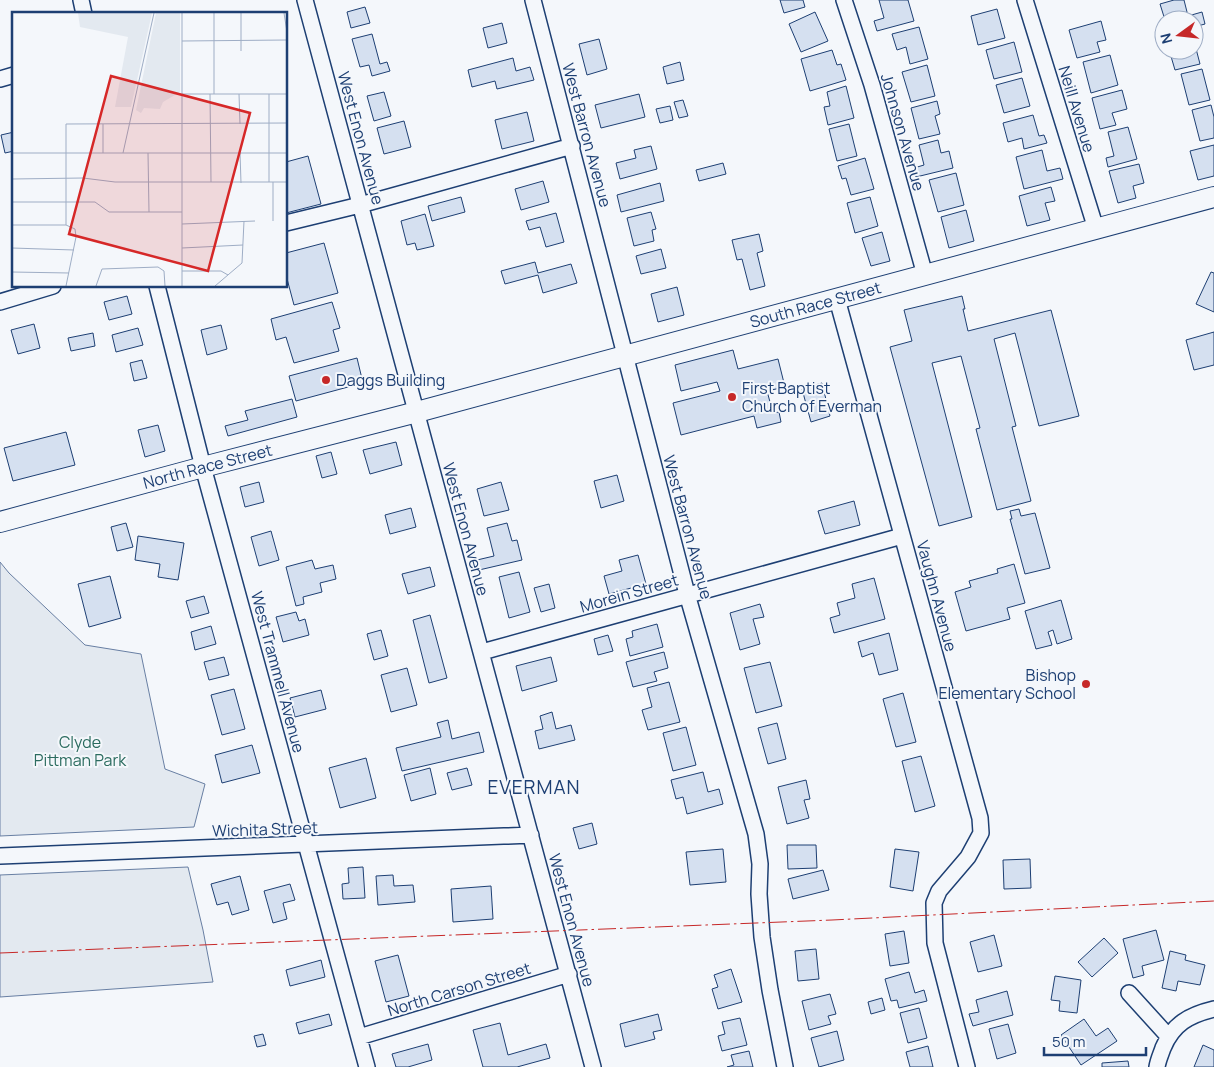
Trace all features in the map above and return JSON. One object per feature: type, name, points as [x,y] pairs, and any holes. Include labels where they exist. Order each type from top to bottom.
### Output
[{"type":"main road","name":"South Race Street","points":[[416,412],[1214,197]]},
{"type":"main road","name":"North Race Street","points":[[0,522],[416,412]]},
{"type":"street","name":"West Enon Avenue","points":[[305,0],[593,1067]]},
{"type":"street","name":"West Barron Avenue","points":[[533,0],[687,594],[756,834],[760,864],[759,894],[762,937],[785,1067]]},
{"type":"street","name":"Johnson Avenue","points":[[844,0],[872,85],[925,275]]},
{"type":"street","name":"Neill Avenue","points":[[1025,0],[1096,229]]},
{"type":"street","points":[[288,223],[360,205],[572,146]]},
{"type":"street","points":[[0,302],[46,288]]},
{"type":"street","name":"West Trammell Avenue","points":[[157,288],[203,467],[367,1067]]},
{"type":"street","name":"Vaughn Avenue","points":[[837,299],[980,818],[981,833],[968,857],[939,891],[934,903],[935,943],[967,1067]]},
{"type":"street","name":"Morein Street","points":[[482,652],[902,536]]},
{"type":"street","name":"Wichita Street","points":[[0,856],[531,836]]},
{"type":"street","name":"North Carson Street","points":[[359,1037],[569,974]]},
{"type":"street","points":[[1129,993],[1168,1036]]},
{"type":"street","points":[[1157,1067],[1168,1036],[1175,1027],[1199,1012],[1214,1009]]},
{"type":"green space","name":"Clyde Pittman Park","points":[[0,562],[9,573],[85,645],[141,654],[165,769],[205,784],[194,827],[0,836]]},
{"type":"green space","points":[[188,867],[213,982],[0,997],[0,875]]},
{"type":"building","points":[[780,0],[803,0],[805,7],[784,13]]},
{"type":"building","points":[[879,0],[908,0],[914,21],[877,31],[874,21],[884,18]]},
{"type":"building","points":[[1174,0],[1184,0],[1186,10],[1162,10],[1160,4]]},
{"type":"building","points":[[365,7],[370,23],[351,28],[347,12]]},
{"type":"building","points":[[997,9],[1005,38],[978,45],[971,16]]},
{"type":"building","points":[[815,12],[828,41],[801,52],[789,24]]},
{"type":"building","points":[[1101,21],[1106,40],[1097,42],[1100,52],[1077,58],[1069,30]]},
{"type":"building","points":[[502,23],[507,43],[488,48],[483,28]]},
{"type":"building","points":[[919,27],[928,59],[910,64],[906,47],[897,50],[892,34]]},
{"type":"building","points":[[372,34],[380,64],[387,62],[390,71],[372,76],[369,65],[360,67],[352,39]]},
{"type":"building","points":[[599,39],[607,69],[587,75],[579,44]]},
{"type":"building","points":[[1014,42],[1022,72],[994,79],[986,50]]},
{"type":"building","points":[[832,50],[837,65],[841,64],[846,80],[810,91],[801,59]]},
{"type":"building","points":[[1110,55],[1118,85],[1091,93],[1083,62]]},
{"type":"building","points":[[513,58],[516,71],[530,67],[534,80],[497,89],[495,81],[472,87],[468,70]]},
{"type":"building","points":[[1172,60],[1199,60],[1200,64],[1175,70]]},
{"type":"building","points":[[680,62],[684,80],[667,84],[663,67]]},
{"type":"building","points":[[927,65],[935,96],[911,102],[902,72]]},
{"type":"building","points":[[1202,69],[1210,100],[1189,105],[1181,74]]},
{"type":"building","points":[[1022,78],[1030,106],[1004,113],[996,85]]},
{"type":"building","points":[[846,86],[854,118],[828,125],[824,107],[830,106],[827,92]]},
{"type":"building","points":[[1122,90],[1127,109],[1112,113],[1116,125],[1100,129],[1092,98]]},
{"type":"building","points":[[384,92],[391,116],[374,121],[367,96]]},
{"type":"building","points":[[639,94],[645,117],[601,128],[595,105]]},
{"type":"building","points":[[683,100],[688,116],[679,118],[674,102]]},
{"type":"building","points":[[937,101],[940,114],[935,116],[940,134],[919,139],[911,108]]},
{"type":"building","points":[[1211,105],[1214,117],[1214,138],[1200,141],[1192,110]]},
{"type":"building","points":[[670,106],[673,120],[660,123],[656,109]]},
{"type":"building","points":[[527,112],[534,141],[502,149],[495,120]]},
{"type":"building","points":[[1033,115],[1039,136],[1044,135],[1047,143],[1024,149],[1022,138],[1008,142],[1003,123]]},
{"type":"building","points":[[404,121],[411,147],[384,154],[377,128]]},
{"type":"building","points":[[849,124],[857,156],[837,161],[829,129]]},
{"type":"building","points":[[1128,127],[1137,159],[1108,167],[1106,158],[1114,156],[1108,132]]},
{"type":"building","points":[[12,132],[12,151],[5,153],[1,135]]},
{"type":"building","points":[[938,140],[941,153],[949,151],[953,168],[916,177],[914,168],[924,165],[919,145]]},
{"type":"building","points":[[1214,145],[1214,176],[1198,180],[1190,151]]},
{"type":"building","points":[[651,146],[657,169],[620,179],[616,163],[636,158],[634,150]]},
{"type":"building","points":[[1042,150],[1047,171],[1060,168],[1063,179],[1024,189],[1016,157]]},
{"type":"building","points":[[308,156],[321,204],[288,212],[288,161]]},
{"type":"building","points":[[865,158],[874,189],[851,195],[846,178],[842,179],[838,166]]},
{"type":"building","points":[[723,163],[726,174],[699,181],[696,170]]},
{"type":"building","points":[[1139,164],[1144,183],[1133,186],[1136,198],[1118,203],[1109,171]]},
{"type":"building","points":[[956,173],[964,205],[938,212],[929,180]]},
{"type":"building","points":[[543,181],[549,202],[521,210],[515,189]]},
{"type":"building","points":[[660,183],[664,201],[621,212],[617,195]]},
{"type":"building","points":[[1051,187],[1055,201],[1045,203],[1050,220],[1027,226],[1019,196]]},
{"type":"building","points":[[461,197],[465,212],[432,221],[428,206]]},
{"type":"building","points":[[870,197],[878,226],[855,233],[847,203]]},
{"type":"building","points":[[966,210],[974,241],[949,248],[941,217]]},
{"type":"building","points":[[651,212],[656,229],[652,230],[654,241],[634,246],[627,218]]},
{"type":"building","points":[[556,213],[564,242],[546,247],[540,227],[529,230],[526,221]]},
{"type":"building","points":[[425,214],[434,246],[417,250],[415,243],[407,245],[401,221]]},
{"type":"building","points":[[882,232],[890,261],[871,266],[862,238]]},
{"type":"building","points":[[759,234],[763,251],[757,253],[765,286],[750,290],[742,259],[737,260],[732,240]]},
{"type":"building","points":[[324,243],[338,293],[294,305],[288,282],[288,252]]},
{"type":"building","points":[[661,249],[666,268],[641,274],[636,256]]},
{"type":"building","points":[[535,262],[538,273],[571,264],[577,283],[543,293],[538,275],[505,284],[501,271]]},
{"type":"building","points":[[1211,272],[1214,273],[1214,312],[1196,304]]},
{"type":"building","points":[[677,287],[684,315],[658,322],[651,294]]},
{"type":"building","points":[[127,296],[132,314],[109,320],[104,302]]},
{"type":"building","points":[[962,296],[968,331],[1051,310],[1079,416],[1039,426],[1015,333],[994,339],[1016,426],[1012,427],[1031,501],[997,510],[976,429],[980,428],[961,356],[932,363],[972,517],[939,526],[890,347],[912,341],[904,310]]},
{"type":"building","points":[[332,302],[340,328],[333,330],[339,351],[294,363],[286,337],[276,340],[271,319]]},
{"type":"building","points":[[34,324],[40,348],[18,354],[11,330]]},
{"type":"building","points":[[221,325],[227,349],[207,355],[201,330]]},
{"type":"building","points":[[138,328],[143,345],[116,352],[112,335]]},
{"type":"building","points":[[1214,332],[1214,365],[1194,370],[1186,340]]},
{"type":"building","points":[[93,333],[95,346],[71,351],[68,338]]},
{"type":"building","name":"First Baptist Church of Everman","points":[[733,350],[738,369],[778,359],[785,387],[767,391],[773,413],[779,412],[781,422],[757,428],[754,416],[681,435],[673,403],[720,391],[717,382],[681,391],[675,365]]},
{"type":"building","name":"Daggs Building","points":[[357,358],[363,383],[296,401],[289,376]]},
{"type":"building","points":[[142,360],[147,378],[134,381],[130,363]]},
{"type":"building","points":[[822,383],[830,416],[811,422],[802,389]]},
{"type":"building","points":[[292,399],[297,417],[228,436],[225,426],[248,420],[245,411]]},
{"type":"building","points":[[158,425],[165,451],[145,457],[138,430]]},
{"type":"building","points":[[66,432],[75,465],[13,481],[4,448]]},
{"type":"building","points":[[396,442],[402,465],[370,474],[363,450]]},
{"type":"building","points":[[331,452],[337,474],[322,478],[316,456]]},
{"type":"building","points":[[617,475],[624,501],[601,508],[594,481]]},
{"type":"building","points":[[259,482],[264,502],[245,507],[240,487]]},
{"type":"building","points":[[501,482],[509,510],[484,516],[477,489]]},
{"type":"building","points":[[854,501],[860,525],[825,534],[818,511]]},
{"type":"building","points":[[411,508],[416,527],[390,534],[385,515]]},
{"type":"building","points":[[1019,509],[1021,516],[1035,513],[1050,568],[1025,574],[1010,519],[1012,519],[1010,511]]},
{"type":"building","points":[[126,523],[133,547],[117,551],[111,527]]},
{"type":"building","points":[[507,523],[512,541],[517,540],[522,560],[479,570],[477,560],[494,556],[487,528]]},
{"type":"building","points":[[271,531],[279,560],[259,566],[251,537]]},
{"type":"building","points":[[138,536],[184,543],[178,580],[158,577],[160,564],[135,560]]},
{"type":"building","points":[[638,555],[646,584],[609,594],[604,576],[622,571],[619,560]]},
{"type":"building","points":[[312,560],[315,569],[333,565],[336,579],[320,583],[322,592],[303,597],[304,604],[296,606],[286,567]]},
{"type":"building","points":[[1014,564],[1025,603],[1007,608],[1010,619],[966,631],[955,592],[971,587],[969,581],[998,573],[997,569]]},
{"type":"building","points":[[430,567],[435,586],[408,594],[402,574]]},
{"type":"building","points":[[519,572],[530,612],[509,618],[499,577]]},
{"type":"building","points":[[110,576],[121,618],[89,627],[78,584]]},
{"type":"building","points":[[874,578],[885,619],[834,633],[830,618],[840,615],[837,603],[855,598],[852,584]]},
{"type":"building","points":[[549,584],[555,608],[541,612],[534,588]]},
{"type":"building","points":[[204,596],[209,613],[191,618],[186,601]]},
{"type":"building","points":[[1061,600],[1072,639],[1057,644],[1053,630],[1048,632],[1052,645],[1036,649],[1025,611]]},
{"type":"building","points":[[760,604],[764,617],[753,619],[760,644],[740,650],[730,613]]},
{"type":"building","points":[[296,612],[299,621],[305,619],[309,635],[283,642],[276,617]]},
{"type":"building","points":[[430,615],[447,678],[429,683],[413,620]]},
{"type":"building","points":[[657,624],[663,647],[630,656],[626,639],[633,637],[632,631]]},
{"type":"building","points":[[211,626],[216,644],[195,650],[191,632]]},
{"type":"building","points":[[381,630],[388,656],[374,660],[367,634]]},
{"type":"building","points":[[889,633],[898,670],[879,675],[873,653],[862,657],[858,642]]},
{"type":"building","points":[[608,635],[613,651],[598,655],[594,639]]},
{"type":"building","points":[[664,652],[668,668],[654,672],[657,681],[633,687],[626,662]]},
{"type":"building","points":[[224,657],[229,675],[209,680],[204,662]]},
{"type":"building","points":[[551,657],[557,681],[522,691],[516,666]]},
{"type":"building","points":[[770,662],[782,706],[756,713],[744,668]]},
{"type":"building","points":[[407,668],[417,705],[391,712],[381,675]]},
{"type":"building","points":[[669,682],[680,722],[648,730],[642,710],[652,707],[647,688]]},
{"type":"building","points":[[234,689],[245,729],[222,735],[211,695]]},
{"type":"building","points":[[321,690],[326,709],[295,717],[290,698]]},
{"type":"building","points":[[903,693],[916,742],[896,747],[883,699]]},
{"type":"building","points":[[552,712],[556,729],[571,725],[575,740],[539,749],[535,731],[543,729],[540,716]]},
{"type":"building","points":[[448,720],[452,739],[479,732],[484,752],[402,771],[396,748],[441,737],[437,723]]},
{"type":"building","points":[[777,723],[786,759],[768,764],[758,728]]},
{"type":"building","points":[[686,727],[696,765],[673,771],[663,733]]},
{"type":"building","points":[[252,745],[260,773],[222,783],[215,755]]},
{"type":"building","points":[[921,756],[935,806],[915,812],[902,761]]},
{"type":"building","points":[[366,758],[376,798],[340,808],[329,768]]},
{"type":"building","points":[[430,768],[436,794],[411,801],[404,775]]},
{"type":"building","points":[[467,768],[472,785],[452,790],[447,773]]},
{"type":"building","points":[[703,772],[708,792],[719,789],[723,804],[687,814],[683,797],[676,799],[671,780]]},
{"type":"building","points":[[806,780],[810,799],[804,800],[809,818],[787,824],[778,787]]},
{"type":"building","points":[[592,823],[597,844],[579,849],[573,828]]},
{"type":"building","points":[[787,845],[816,845],[817,868],[788,869]]},
{"type":"building","points":[[723,849],[726,882],[690,885],[686,852]]},
{"type":"building","points":[[895,849],[919,852],[913,891],[890,887]]},
{"type":"building","points":[[1030,859],[1031,888],[1004,889],[1003,860]]},
{"type":"building","points":[[363,867],[365,898],[343,899],[342,884],[349,883],[348,868]]},
{"type":"building","points":[[823,870],[829,890],[793,899],[788,879]]},
{"type":"building","points":[[393,875],[394,886],[413,885],[415,902],[378,905],[376,876]]},
{"type":"building","points":[[240,876],[249,910],[232,915],[228,902],[217,905],[211,884]]},
{"type":"building","points":[[290,884],[295,900],[283,903],[287,919],[273,923],[264,891]]},
{"type":"building","points":[[491,886],[493,919],[453,922],[451,889]]},
{"type":"building","points":[[1156,930],[1164,960],[1142,966],[1144,975],[1133,978],[1123,939]]},
{"type":"building","points":[[904,931],[909,963],[890,966],[885,934]]},
{"type":"building","points":[[994,935],[1002,966],[978,972],[970,942]]},
{"type":"building","points":[[1104,938],[1118,953],[1092,977],[1078,962]]},
{"type":"building","points":[[816,949],[819,979],[798,981],[795,951]]},
{"type":"building","points":[[1170,951],[1186,955],[1185,960],[1205,965],[1200,985],[1178,981],[1176,991],[1162,988]]},
{"type":"building","points":[[398,955],[409,996],[386,1002],[375,961]]},
{"type":"building","points":[[321,960],[325,977],[290,986],[286,970]]},
{"type":"building","points":[[731,969],[742,1002],[718,1009],[712,989],[718,987],[714,975]]},
{"type":"building","points":[[909,972],[915,993],[924,990],[927,1001],[899,1008],[897,1000],[891,1001],[885,979]]},
{"type":"building","points":[[1055,976],[1081,980],[1077,1013],[1059,1011],[1060,1001],[1051,1000]]},
{"type":"building","points":[[1007,991],[1013,1015],[973,1026],[969,1014],[979,1012],[976,1000]]},
{"type":"building","points":[[830,994],[836,1014],[828,1016],[831,1024],[809,1030],[802,1001]]},
{"type":"building","points":[[882,998],[885,1010],[871,1014],[868,1002]]},
{"type":"building","points":[[919,1008],[927,1038],[908,1043],[900,1013]]},
{"type":"building","points":[[329,1014],[332,1025],[299,1034],[296,1023]]},
{"type":"building","points":[[658,1014],[662,1030],[653,1032],[655,1039],[625,1047],[620,1024]]},
{"type":"building","points":[[740,1018],[747,1045],[722,1051],[718,1036],[725,1034],[722,1022]]},
{"type":"building","points":[[1084,1019],[1096,1036],[1108,1028],[1117,1041],[1081,1065],[1061,1035]]},
{"type":"building","points":[[500,1023],[508,1055],[546,1044],[550,1058],[517,1067],[483,1067],[473,1030]]},
{"type":"building","points":[[1008,1024],[1016,1053],[997,1059],[989,1029]]},
{"type":"building","points":[[837,1031],[844,1060],[819,1067],[811,1038]]},
{"type":"building","points":[[263,1034],[266,1045],[257,1047],[254,1036]]},
{"type":"building","points":[[428,1044],[432,1060],[408,1067],[396,1067],[392,1054]]},
{"type":"building","points":[[1203,1045],[1214,1050],[1214,1067],[1194,1067]]},
{"type":"building","points":[[928,1046],[933,1067],[910,1067],[906,1052]]},
{"type":"building","points":[[749,1051],[753,1067],[727,1067],[734,1065],[731,1055]]},
{"type":"building","points":[[1128,1061],[1129,1067],[1102,1067],[1102,1063]]},
{"type":"power","points":[[0,953],[832,920],[1214,901]]},
{"type":"place","name":"Daggs Building","points":[[326,380]]},
{"type":"place","name":"First Baptist Church of Everman","points":[[732,397]]},
{"type":"place","name":"Bishop Elementary School","points":[[1086,684]]},
{"type":"district","name":"EVERMAN","points":[[534,787]]}]
